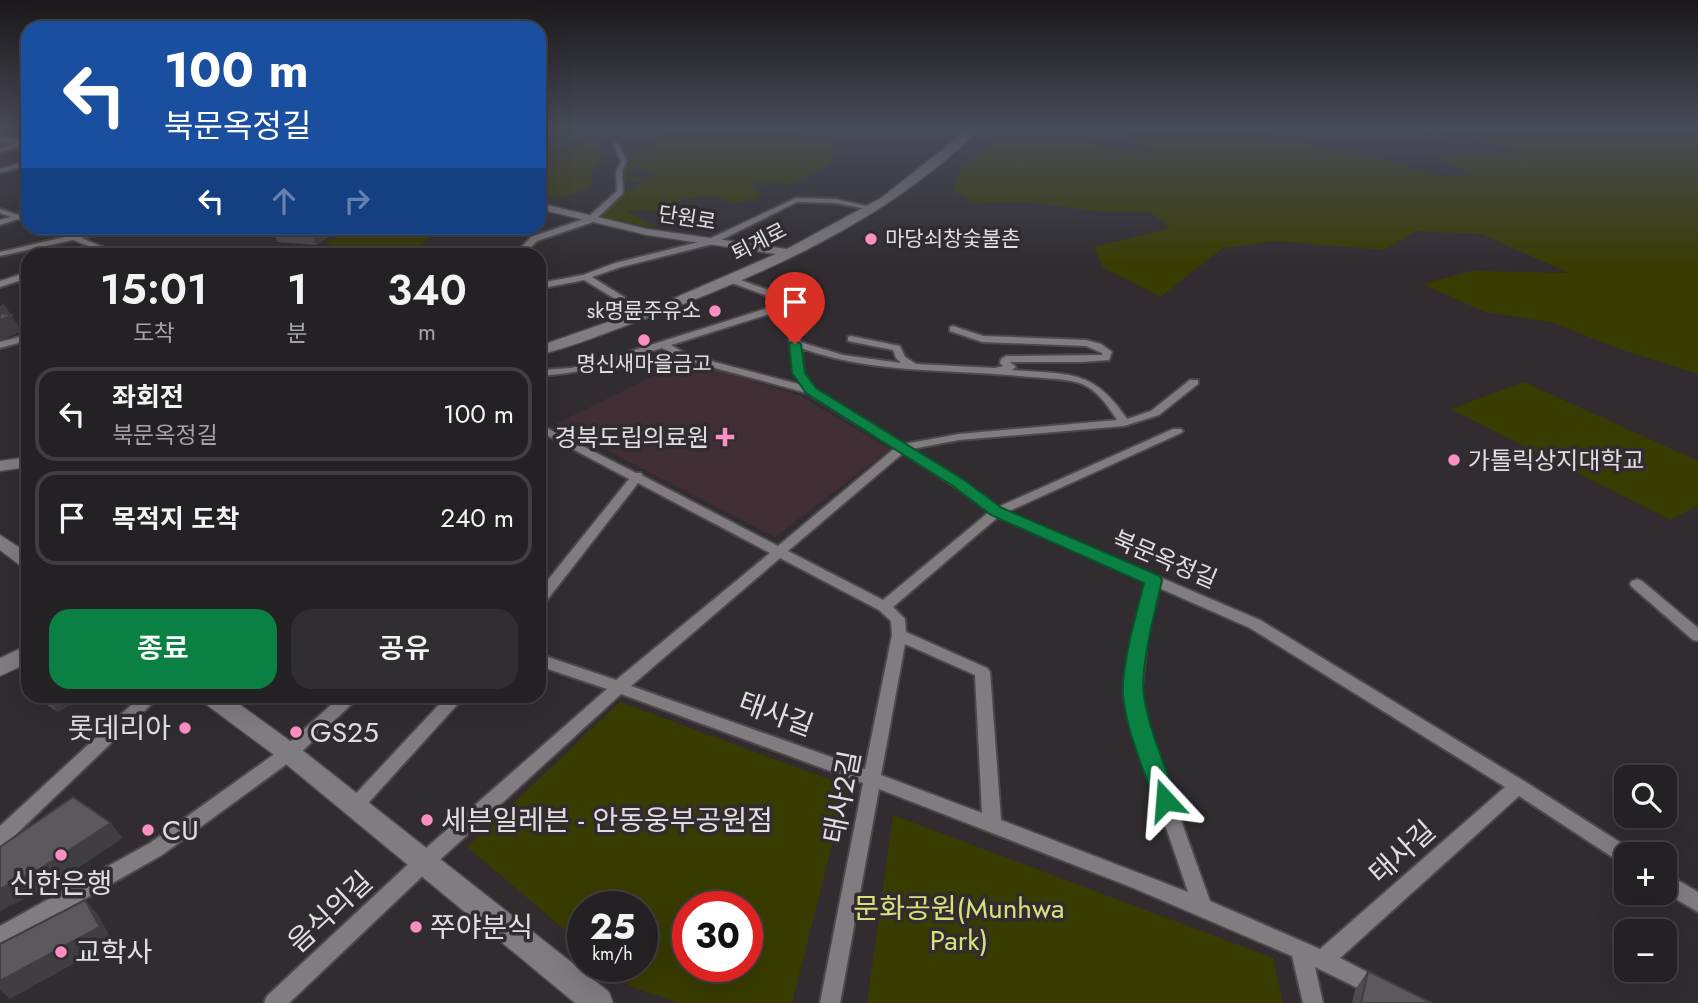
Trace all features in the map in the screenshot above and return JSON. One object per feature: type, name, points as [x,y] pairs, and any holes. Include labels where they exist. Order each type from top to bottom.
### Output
[{"type":"street","points":[[546,235],[590,220],[621,192],[619,175]]},
{"type":"street","name":"퇴계로","points":[[546,349],[734,281],[872,208],[915,175]]},
{"type":"street","points":[[546,285],[585,277],[618,265],[710,242],[796,200],[835,201],[872,208]]},
{"type":"street","name":"단원로","points":[[546,208],[590,220],[789,253]]},
{"type":"street","points":[[0,211],[21,218]]},
{"type":"street","points":[[0,223],[21,220]]},
{"type":"street","points":[[70,235],[103,248]]},
{"type":"street","points":[[27,248],[85,235]]},
{"type":"street","points":[[525,248],[534,239],[546,235]]},
{"type":"street","points":[[0,254],[21,249]]},
{"type":"street","points":[[0,284],[21,277]]},
{"type":"street","points":[[585,277],[645,314]]},
{"type":"street","points":[[734,281],[779,297],[787,305],[793,322],[799,373],[811,390]]},
{"type":"street","points":[[546,373],[595,366],[787,305]]},
{"type":"street","points":[[953,329],[982,339],[1086,343],[1107,352],[1106,358],[1087,360],[1006,359],[1005,363],[1010,367],[992,371]]},
{"type":"street","points":[[850,339],[897,348],[901,358],[915,369]]},
{"type":"street","points":[[0,345],[19,340]]},
{"type":"street","points":[[662,344],[685,357],[710,365],[811,390]]},
{"type":"street","points":[[795,344],[837,356],[915,369],[992,371],[1081,380],[1094,385],[1105,395],[1124,423]]},
{"type":"street","points":[[424,862],[619,687],[902,448],[959,437],[1124,423],[1155,413],[1194,382]]},
{"type":"street","name":"북문옥정길","points":[[811,390],[958,483],[997,512],[1255,624],[1614,848]]},
{"type":"street","points":[[546,430],[884,607],[898,619],[899,635],[982,673],[992,825]]},
{"type":"street","points":[[884,607],[997,512],[1177,431]]},
{"type":"street","points":[[0,466],[21,462]]},
{"type":"street","points":[[546,592],[637,476]]},
{"type":"street","points":[[0,541],[21,557]]},
{"type":"street","points":[[1154,580],[1141,632],[1133,694],[1147,748],[1202,904]]},
{"type":"street","points":[[1637,584],[1698,636]]},
{"type":"street","name":"태사2길","points":[[830,1003],[899,635]]},
{"type":"street","points":[[0,668],[21,657]]},
{"type":"street","name":"태사길","points":[[546,662],[872,779],[1202,904],[1324,960],[1395,997]]},
{"type":"street","points":[[0,838],[145,703]]},
{"type":"street","points":[[221,703],[289,753],[598,1003]]},
{"type":"street","points":[[0,937],[156,849],[289,753],[344,703]]},
{"type":"street","points":[[355,806],[451,703]]},
{"type":"street","name":"태사길","points":[[1324,960],[1518,786]]},
{"type":"street","name":"음식의길","points":[[274,1003],[424,862]]},
{"type":"street","points":[[1677,889],[1698,902]]},
{"type":"street","points":[[1301,950],[1313,1003]]},
{"type":"shaded area","name":"경북도립의료원","points":[[685,360],[798,395],[890,449],[775,537],[556,424]]},
{"type":"green space","points":[[546,175],[591,175],[593,182],[588,187],[546,198]]},
{"type":"green space","points":[[622,175],[644,179],[638,182],[624,181]]},
{"type":"green space","points":[[652,175],[810,175],[791,184],[750,183],[760,193],[757,199],[733,204],[725,199],[706,196],[659,207],[671,209],[670,211],[628,212],[660,229],[599,217],[626,192]]},
{"type":"green space","points":[[959,175],[1698,175],[1698,374],[1622,350],[1551,322],[1485,312],[1423,284],[1472,271],[1569,273],[1481,234],[1416,231],[1384,250],[1276,241],[1223,248],[1160,297],[1103,267],[1094,247],[1170,228],[1150,212],[1098,212],[1030,202],[972,203],[953,190]]},
{"type":"green space","points":[[340,235],[432,235],[418,248],[324,245]]},
{"type":"green space","points":[[1524,382],[1698,461],[1698,506],[1670,520],[1451,409]]},
{"type":"green space","points":[[620,702],[847,786],[792,1003],[679,1003],[632,987],[626,982],[658,982],[658,891],[567,891],[567,931],[467,847]]},
{"type":"green space","name":"문화공원(Munhwa Park)","points":[[893,815],[1273,958],[1283,1003],[867,1003]]},
{"type":"building","points":[[0,313],[12,315],[0,320]]},
{"type":"building","points":[[73,797],[111,823],[40,869],[0,889],[0,847]]},
{"type":"building","points":[[85,900],[100,927],[0,981],[0,944]]},
{"type":"building","points":[[1368,971],[1432,1003],[1361,1003]]},
{"type":"place","name":"마당쇠창숯불촌","points":[[871,239]]},
{"type":"place","name":"sk명륜주유소","points":[[715,311]]},
{"type":"place","name":"명신새마을금고","points":[[644,340]]},
{"type":"place","name":"경북도립의료원","points":[[725,437]]},
{"type":"place","name":"가톨릭상지대학교","points":[[1454,460]]},
{"type":"place","name":"롯데리아","points":[[185,728]]},
{"type":"place","name":"GS25","points":[[296,732]]},
{"type":"place","name":"세븐일레븐 - 안동웅부공원점","points":[[427,820]]},
{"type":"place","name":"CU","points":[[148,830]]},
{"type":"place","name":"신한은행","points":[[61,855]]},
{"type":"place","name":"쭈야분식","points":[[416,927]]},
{"type":"place","name":"교학사","points":[[61,952]]},
{"type":"route","points":[[795,344],[799,373],[811,390],[958,483],[997,512],[1154,580],[1141,632],[1133,694],[1147,748],[1165,800]]}]
